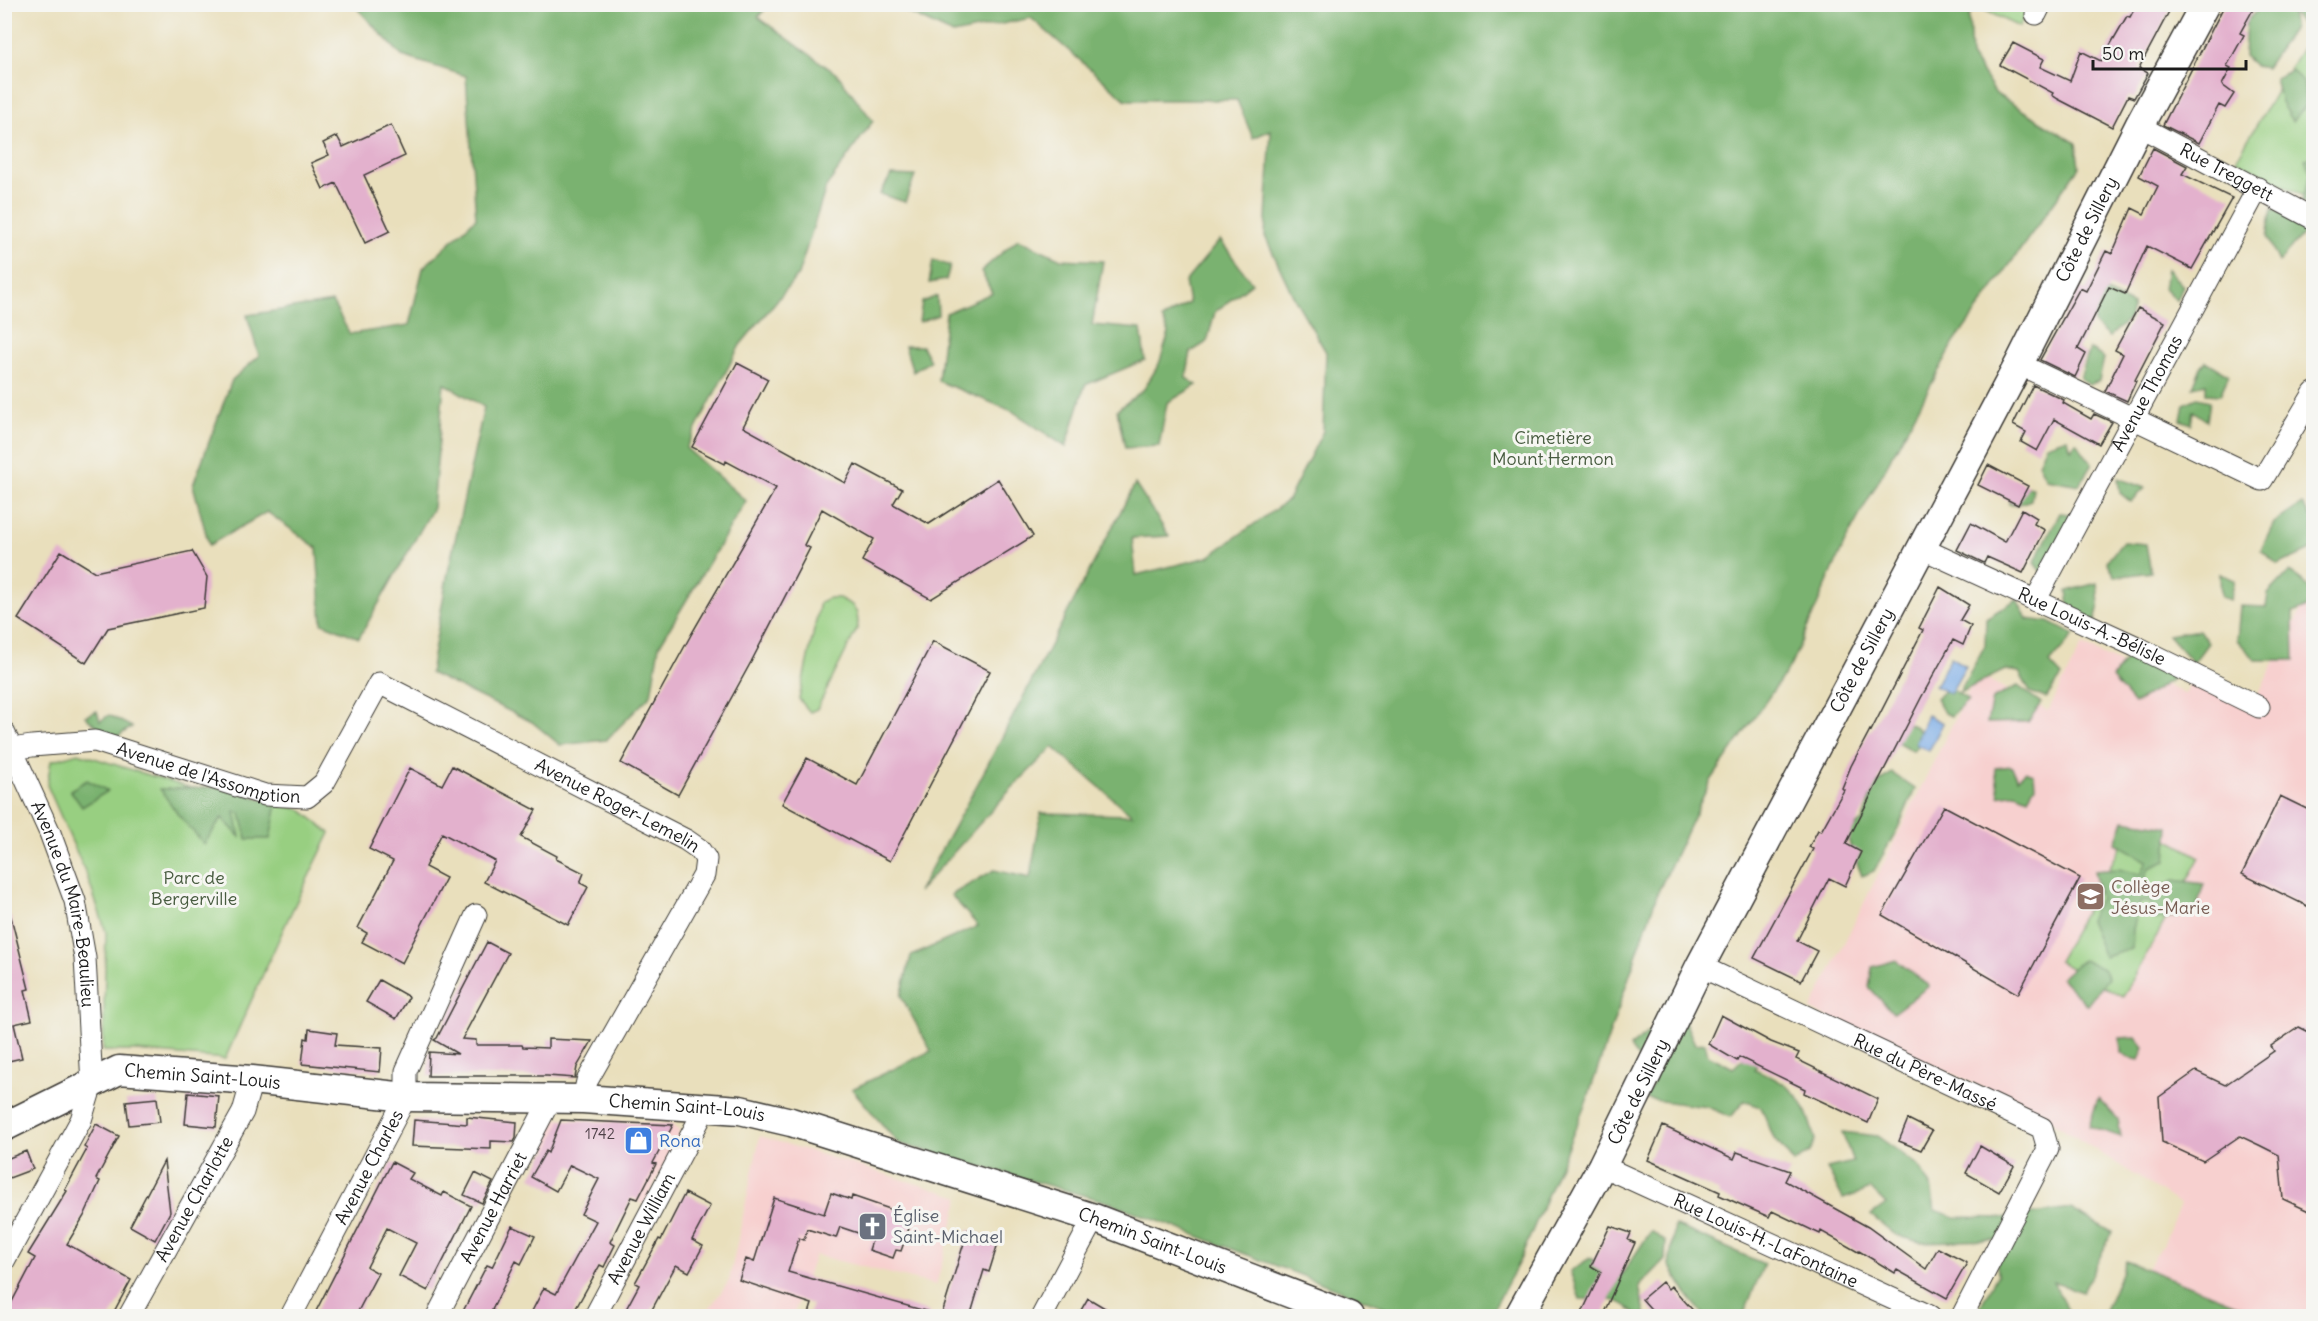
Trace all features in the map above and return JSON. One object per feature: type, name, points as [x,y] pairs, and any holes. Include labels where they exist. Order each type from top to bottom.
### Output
[{"type":"street","name":"Côte de Sillery","points":[[1519,1317],[1602,1166],[1700,966],[2019,364],[2139,126],[2205,4]]},
{"type":"street","name":"Rue Treggett","points":[[2139,126],[2313,219]]},
{"type":"street","name":"Avenue Thomas","points":[[2035,601],[2258,188]]},
{"type":"street","points":[[2019,364],[2262,480],[2313,393]]},
{"type":"street","name":"Rue Louis-A.-Bélisle","points":[[1921,548],[2135,646],[2259,707]]},
{"type":"street","name":"Avenue de l'Assomption","points":[[8,741],[32,746],[95,741],[265,795],[307,797],[324,783],[380,684]]},
{"type":"street","name":"Avenue Roger-Lemelin","points":[[380,684],[686,840],[699,849],[706,859],[704,875],[587,1081],[583,1100]]},
{"type":"street","name":"Avenue du Maire-Beaulieu","points":[[8,741],[50,833],[75,901],[85,958],[92,1084]]},
{"type":"street","name":"Avenue Charles","points":[[291,1317],[406,1097],[406,1071],[476,915]]},
{"type":"street","name":"Rue du Père-Massé","points":[[1700,966],[2042,1128],[2048,1149],[1962,1317]]},
{"type":"street","name":"Chemin Saint-Louis","points":[[4,1127],[119,1070],[252,1080],[406,1097],[583,1100],[740,1110],[791,1122],[1094,1218],[1349,1317]]},
{"type":"street","name":"Avenue Charlotte","points":[[129,1317],[243,1112],[252,1080]]},
{"type":"street","points":[[4,1261],[81,1120],[92,1084]]},
{"type":"street","name":"Avenue Harriet","points":[[437,1317],[550,1100]]},
{"type":"street","name":"Avenue William","points":[[595,1317],[705,1109]]},
{"type":"street","name":"Rue Louis-H.-LaFontaine","points":[[1602,1166],[1930,1317]]},
{"type":"street","points":[[1042,1317],[1094,1218]]},
{"type":"shaded area","name":"Collège Jésus-Marie","points":[[2313,587],[2313,1316],[2115,1316],[2164,1243],[2180,1204],[2038,1113],[1811,1010],[1977,674],[2048,711],[2082,645],[2185,694],[2194,674],[2254,702]]},
{"type":"shaded area","points":[[556,1119],[671,1124],[679,1130],[679,1136],[644,1205],[572,1167],[572,1164],[540,1146]]},
{"type":"shaded area","points":[[760,1136],[960,1197],[936,1285],[815,1255],[793,1316],[707,1316],[706,1313],[729,1281]]},
{"type":"green space","points":[[354,5],[769,5],[758,17],[838,75],[873,121],[826,187],[798,275],[740,345],[686,448],[746,501],[659,646],[651,695],[606,740],[560,745],[532,722],[430,673],[447,577],[484,407],[444,383],[433,508],[359,638],[322,623],[317,548],[267,512],[209,545],[193,485],[232,380],[259,356],[247,315],[332,302],[350,334],[409,325],[423,268],[476,218],[466,76],[402,56]]},
{"type":"green space","name":"Cimetière Mount Hermon","points":[[892,5],[1977,5],[1969,16],[1971,56],[1996,94],[2076,143],[2079,167],[1954,343],[1845,542],[1791,665],[1710,782],[1658,892],[1586,1103],[1521,1258],[1490,1316],[1408,1316],[1111,1203],[898,1143],[852,1089],[931,1051],[901,996],[911,956],[978,926],[951,895],[994,870],[1030,878],[1041,813],[1132,815],[1053,747],[1010,790],[918,892],[1135,484],[1169,536],[1132,538],[1136,575],[1208,557],[1288,500],[1323,431],[1326,352],[1293,296],[1265,236],[1271,130],[1253,138],[1237,100],[1126,100],[1031,18],[953,34]]},
{"type":"green space","points":[[1974,5],[2030,5],[2019,27]]},
{"type":"green space","points":[[2270,5],[2307,5],[2310,13],[2301,24],[2292,12],[2293,28],[2266,68],[2255,66],[2244,56],[2246,21],[2258,10]]},
{"type":"green space","points":[[2313,29],[2313,201],[2236,160]]},
{"type":"green space","points":[[2292,70],[2304,85],[2306,106],[2292,121],[2281,103],[2275,78]]},
{"type":"green space","points":[[2313,157],[2313,198],[2301,203],[2311,174],[2305,159]]},
{"type":"green space","points":[[891,175],[915,176],[905,202],[880,194]]},
{"type":"green space","points":[[2272,208],[2284,214],[2304,233],[2279,262],[2267,237]]},
{"type":"green space","points":[[1018,239],[1061,259],[1103,261],[1092,325],[1141,329],[1145,360],[1085,385],[1066,447],[1012,411],[938,381],[946,313],[992,293],[981,271]]},
{"type":"green space","points":[[1220,240],[1252,283],[1215,312],[1207,342],[1191,352],[1186,378],[1197,385],[1167,403],[1159,446],[1125,448],[1117,410],[1144,389],[1159,364],[1169,333],[1162,319],[1189,303],[1185,282]]},
{"type":"green space","points":[[933,260],[950,266],[946,280],[929,283]]},
{"type":"green space","points":[[2167,269],[2183,286],[2177,301],[2164,288]]},
{"type":"green space","points":[[2091,285],[2133,305],[2129,319],[2109,337],[2094,324]]},
{"type":"green space","points":[[937,296],[938,315],[919,322],[922,302]]},
{"type":"green space","points":[[905,346],[922,346],[930,361],[913,372]]},
{"type":"green space","points":[[2090,349],[2104,358],[2099,381],[2089,385],[2080,378]]},
{"type":"green space","points":[[2206,361],[2229,375],[2220,395],[2206,394],[2206,384],[2193,387]]},
{"type":"green space","points":[[2197,398],[2210,401],[2207,421],[2193,411],[2191,424],[2181,420],[2184,404]]},
{"type":"green space","points":[[2067,438],[2071,449],[2076,442],[2092,464],[2079,485],[2046,479],[2038,463],[2046,445]]},
{"type":"green space","points":[[2118,478],[2145,488],[2131,502],[2120,493]]},
{"type":"green space","points":[[2007,483],[2033,488],[2031,500],[2017,505],[2009,504]]},
{"type":"green space","points":[[2302,504],[2313,520],[2313,549],[2278,565],[2261,550],[2274,523]]},
{"type":"green space","points":[[2060,513],[2089,516],[2054,588],[2034,563]]},
{"type":"green space","points":[[2123,542],[2146,544],[2151,572],[2115,577],[2107,561]]},
{"type":"green space","points":[[2289,572],[2307,585],[2313,599],[2313,605],[2293,613],[2294,660],[2256,660],[2237,640],[2240,606],[2266,607],[2268,594]]},
{"type":"green space","points":[[2220,573],[2235,581],[2230,600],[2221,597]]},
{"type":"green space","points":[[2097,583],[2099,605],[2095,622],[2070,612],[2067,591]]},
{"type":"green space","points":[[829,598],[839,598],[852,605],[857,613],[857,629],[817,709],[810,712],[799,699],[820,602]]},
{"type":"green space","points":[[2017,599],[2027,619],[2049,622],[2074,635],[2050,663],[2062,676],[2046,698],[2030,692],[2019,672],[2005,670],[1959,693],[1985,645],[1986,618]]},
{"type":"green space","points":[[2199,630],[2208,643],[2193,663],[2168,635]]},
{"type":"green space","points":[[2128,656],[2174,678],[2134,704],[2112,678]]},
{"type":"green space","points":[[2018,686],[2041,703],[2028,722],[1987,723],[1992,699]]},
{"type":"green space","points":[[1949,687],[1968,700],[1951,716],[1944,713],[1936,698]]},
{"type":"green space","points":[[97,711],[100,721],[109,715],[132,727],[115,738],[85,716]]},
{"type":"green space","points":[[1898,720],[1916,727],[1926,739],[1913,751],[1883,734]]},
{"type":"green space","name":"Parc de Bergerville","points":[[78,753],[200,791],[300,809],[330,833],[287,921],[225,1059],[135,1051],[103,1051],[106,932],[87,876],[47,785],[51,761]]},
{"type":"green space","points":[[2011,766],[2018,778],[2026,771],[2034,774],[2035,786],[2028,798],[2016,793],[1999,796],[1995,768]]},
{"type":"green space","points":[[1892,773],[1915,789],[1898,828],[1874,871],[1862,876],[1846,834],[1863,820],[1874,786]]},
{"type":"green space","points":[[87,780],[108,791],[82,807],[70,790]]},
{"type":"green space","points":[[222,787],[277,804],[270,839],[247,839],[241,814],[235,811],[240,837],[222,818],[204,844],[160,789]]},
{"type":"green space","points":[[2124,820],[2169,827],[2166,861],[2149,868],[2143,885],[2148,894],[2174,880],[2204,884],[2195,913],[2156,920],[2150,902],[2140,902],[2133,929],[2132,949],[2104,957],[2089,920],[2100,898],[2094,871],[2119,869],[2141,875],[2147,861],[2116,843]]},
{"type":"green space","points":[[2135,821],[2200,857],[2123,997],[2058,961]]},
{"type":"green space","points":[[2083,959],[2103,969],[2108,978],[2087,1005],[2061,978]]},
{"type":"green space","points":[[1896,960],[1929,986],[1893,1013],[1869,987],[1872,967]]},
{"type":"green space","points":[[1672,993],[1695,1044],[1705,1043],[1708,1055],[1733,1068],[1745,1057],[1760,1056],[1755,1069],[1780,1082],[1796,1095],[1802,1103],[1815,1140],[1810,1152],[1794,1163],[1773,1136],[1761,1107],[1744,1101],[1731,1117],[1707,1107],[1645,1099],[1654,1081],[1630,1047],[1651,1030]]},
{"type":"green space","points":[[2136,1037],[2144,1048],[2139,1060],[2121,1053],[2120,1038]]},
{"type":"green space","points":[[2098,1098],[2118,1119],[2121,1137],[2089,1126]]},
{"type":"green space","points":[[1842,1132],[1877,1136],[1918,1165],[1931,1186],[1935,1210],[1955,1217],[2002,1218],[2071,1209],[2112,1232],[2083,1292],[2053,1282],[2069,1312],[2065,1316],[2031,1316],[2014,1308],[2019,1316],[1975,1316],[1998,1274],[1994,1240],[1920,1242],[1897,1236],[1871,1215],[1886,1204],[1871,1189],[1843,1199],[1827,1168],[1853,1162]]},
{"type":"green space","points":[[1675,1225],[1764,1264],[1743,1316],[1705,1316],[1688,1296],[1669,1265]]},
{"type":"green space","points":[[1651,1231],[1666,1242],[1665,1260],[1639,1287],[1646,1316],[1638,1316],[1624,1305],[1611,1300],[1580,1299],[1570,1271],[1590,1258],[1620,1277]]},
{"type":"green space","points":[[2126,1261],[2267,1316],[2103,1316]]},
{"type":"water","points":[[1951,657],[1966,666],[1950,694],[1935,686]]},
{"type":"water","points":[[1927,715],[1943,723],[1929,751],[1915,744]]},
{"type":"building","points":[[2137,4],[2173,4],[2139,68],[2148,73],[2134,98],[2128,96],[2112,127],[2000,65],[2013,43],[2044,59],[2040,67],[2070,81],[2081,51],[2101,61],[2127,16],[2130,17]]},
{"type":"building","points":[[2225,4],[2256,4],[2240,33],[2244,35],[2227,66],[2231,68],[2222,85],[2234,94],[2225,108],[2219,105],[2199,143],[2163,125]]},
{"type":"building","points":[[391,125],[405,156],[364,175],[390,231],[365,243],[336,183],[323,189],[311,163],[329,155],[323,143],[337,136],[343,147]]},
{"type":"building","points":[[2153,148],[2187,166],[2182,174],[2232,198],[2192,269],[2147,246],[2125,294],[2109,287],[2078,349],[2086,354],[2075,377],[2040,360],[2080,288],[2086,291],[2106,251],[2112,254],[2132,208],[2144,214],[2158,186],[2139,176]]},
{"type":"building","points":[[2138,308],[2165,322],[2135,380],[2127,401],[2105,391],[2123,354],[2115,350]]},
{"type":"building","points":[[737,363],[768,379],[743,427],[845,483],[855,464],[902,489],[893,504],[929,524],[998,479],[1033,536],[931,599],[862,561],[874,539],[822,509],[804,545],[810,548],[678,795],[621,763],[692,633],[776,488],[726,461],[725,464],[692,447]]},
{"type":"building","points":[[2033,385],[2064,400],[2063,403],[2091,419],[2094,414],[2112,422],[2099,444],[2054,419],[2037,451],[2021,442],[2026,432],[2013,425]]},
{"type":"building","points":[[1988,465],[2028,486],[2018,505],[1978,485]]},
{"type":"building","points":[[2022,509],[2037,518],[2034,524],[2045,530],[2023,573],[1987,557],[1984,563],[1957,550],[1971,523],[2005,542]]},
{"type":"building","points":[[61,551],[95,572],[192,551],[207,577],[204,608],[108,628],[86,663],[18,619]]},
{"type":"building","points":[[1940,587],[1969,605],[1960,620],[1971,626],[1963,645],[1953,640],[1846,844],[1861,852],[1845,886],[1829,878],[1797,941],[1817,951],[1801,981],[1754,958],[1813,849],[1809,847],[1818,830],[1821,831],[1844,790],[1842,788],[1851,766],[1923,630],[1919,628]]},
{"type":"building","points":[[933,641],[990,671],[890,861],[782,804],[807,758],[857,785]]},
{"type":"building","points":[[452,766],[536,810],[521,837],[584,873],[580,883],[588,887],[568,925],[484,882],[495,861],[442,833],[425,867],[446,878],[402,963],[362,942],[367,933],[358,928],[393,861],[369,849],[410,768],[442,785]]},
{"type":"building","points":[[2280,796],[2313,812],[2313,909],[2242,874]]},
{"type":"building","points":[[1944,806],[2080,878],[2018,994],[1882,915]]},
{"type":"building","points":[[4,917],[11,917],[29,989],[25,990],[32,1020],[14,1024],[22,1058],[4,1062]]},
{"type":"building","points":[[487,942],[508,953],[462,1039],[476,1040],[476,1045],[522,1045],[523,1047],[548,1048],[548,1039],[592,1041],[577,1067],[575,1078],[428,1076],[429,1052],[458,1054],[434,1040]]},
{"type":"building","points":[[379,980],[409,997],[396,1019],[366,1002]]},
{"type":"building","points":[[1721,1015],[1771,1042],[1799,1053],[1796,1059],[1878,1099],[1868,1123],[1804,1093],[1805,1089],[1739,1057],[1737,1061],[1708,1044]]},
{"type":"building","points":[[2299,1027],[2313,1034],[2313,1213],[2283,1199],[2279,1155],[2240,1136],[2203,1161],[2162,1142],[2159,1097],[2196,1071],[2225,1085],[2274,1051],[2271,1046]]},
{"type":"building","points":[[309,1029],[337,1033],[335,1045],[382,1048],[380,1072],[302,1064],[305,1038],[308,1039]]},
{"type":"building","points":[[188,1093],[219,1096],[216,1127],[185,1124]]},
{"type":"building","points":[[157,1098],[160,1122],[129,1125],[126,1101]]},
{"type":"building","points":[[467,1117],[517,1122],[516,1138],[514,1142],[491,1141],[491,1149],[412,1146],[414,1120],[467,1124]]},
{"type":"building","points":[[1908,1119],[1932,1131],[1921,1150],[1899,1141]]},
{"type":"building","points":[[561,1120],[673,1125],[653,1163],[656,1164],[638,1199],[632,1197],[610,1242],[615,1245],[604,1267],[600,1265],[571,1317],[529,1317],[544,1288],[556,1294],[596,1221],[581,1214],[599,1179],[570,1165],[556,1191],[531,1177],[546,1151],[548,1153]]},
{"type":"building","points":[[96,1124],[119,1136],[96,1179],[100,1181],[84,1216],[67,1244],[131,1280],[111,1317],[4,1317],[35,1258],[28,1254],[67,1191],[65,1190],[87,1149],[84,1147]]},
{"type":"building","points":[[1663,1126],[1734,1159],[1737,1152],[1790,1171],[1785,1181],[1868,1227],[1926,1269],[1938,1248],[1967,1263],[1947,1298],[1897,1270],[1895,1273],[1821,1231],[1820,1234],[1772,1211],[1769,1217],[1648,1160]]},
{"type":"building","points":[[1980,1146],[2014,1166],[1999,1192],[1966,1173]]},
{"type":"building","points":[[26,1151],[33,1169],[4,1180],[4,1160]]},
{"type":"building","points":[[164,1161],[170,1212],[155,1240],[130,1226]]},
{"type":"building","points":[[392,1162],[413,1173],[409,1179],[442,1196],[444,1192],[471,1206],[428,1291],[399,1276],[416,1243],[387,1228],[367,1267],[378,1273],[355,1317],[313,1317]]},
{"type":"building","points":[[475,1173],[493,1182],[482,1203],[464,1195]]},
{"type":"building","points":[[685,1193],[710,1206],[692,1240],[703,1246],[689,1272],[676,1265],[648,1317],[635,1317],[625,1311],[639,1285],[635,1283],[659,1239],[661,1240]]},
{"type":"building","points":[[831,1193],[851,1200],[852,1196],[913,1217],[901,1251],[896,1250],[893,1258],[869,1250],[873,1238],[840,1227],[836,1238],[807,1229],[804,1240],[799,1238],[788,1272],[929,1312],[929,1317],[808,1317],[812,1304],[739,1280],[746,1259],[754,1262],[774,1198],[824,1214]]},
{"type":"building","points":[[512,1226],[535,1236],[521,1264],[516,1261],[492,1310],[504,1317],[460,1317],[487,1265],[492,1267]]},
{"type":"building","points":[[1610,1226],[1631,1233],[1628,1240],[1635,1243],[1602,1317],[1580,1317],[1601,1272],[1591,1266]]},
{"type":"building","points":[[968,1230],[999,1240],[989,1272],[984,1270],[970,1317],[941,1317]]},
{"type":"building","points":[[1662,1282],[1668,1289],[1671,1286],[1699,1317],[1658,1317],[1642,1299]]},
{"type":"building","points":[[1088,1298],[1120,1317],[1077,1317]]},
{"type":"place","name":"Collège Jésus-Marie","points":[[2090,897]]},
{"type":"place","name":"Rona","points":[[638,1141]]},
{"type":"place","name":"Église Saint-Michael","points":[[872,1226]]}]
